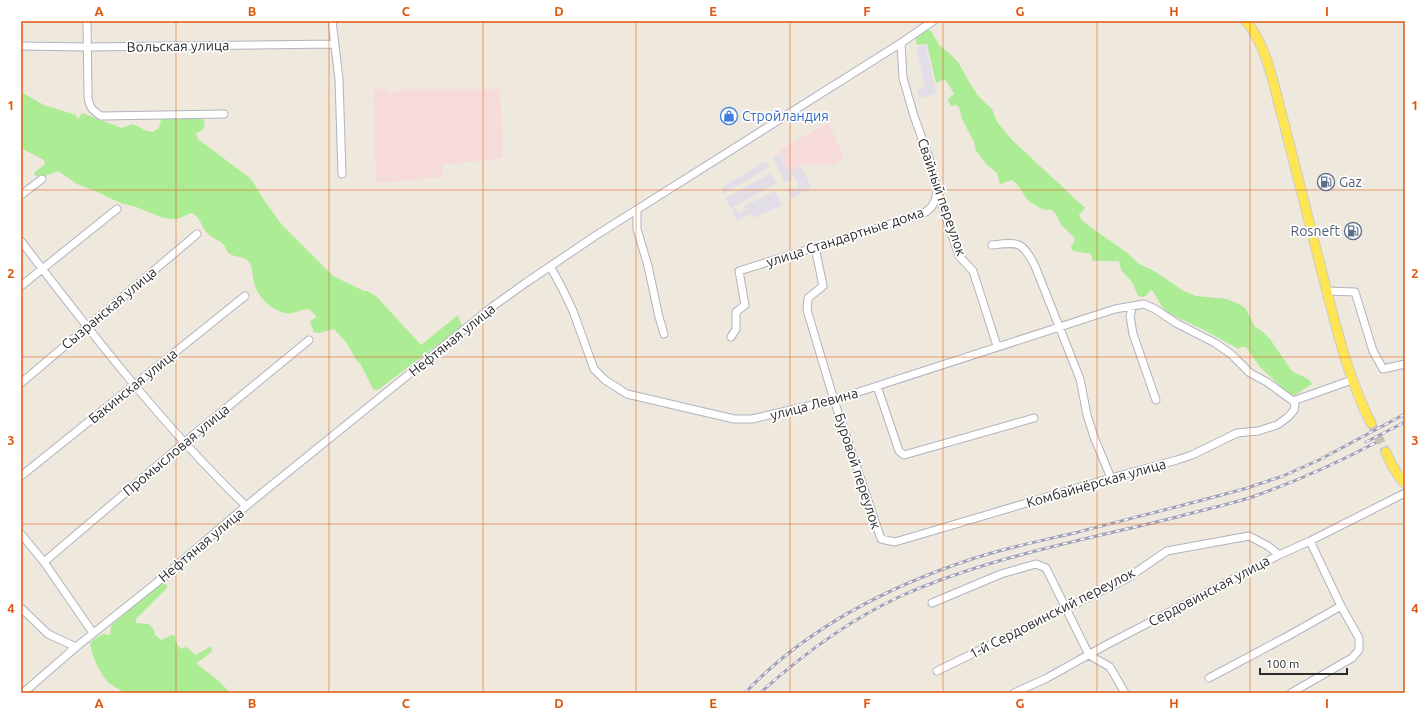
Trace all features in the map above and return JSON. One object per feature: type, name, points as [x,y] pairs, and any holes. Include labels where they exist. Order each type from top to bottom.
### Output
[{"type":"main road","points":[[1246,21],[1257,36],[1268,66],[1338,334],[1352,380],[1371,423]]},
{"type":"main road","points":[[1386,452],[1397,473],[1405,483]]},
{"type":"street","points":[[87,21],[89,106],[95,112],[101,116],[224,114]]},
{"type":"street","points":[[332,21],[339,79],[342,174]]},
{"type":"street","points":[[915,34],[921,25],[921,21]]},
{"type":"street","name":"Нефтяная улица","points":[[23,693],[76,647],[155,584],[246,506],[492,307],[550,266],[901,43],[933,21]]},
{"type":"street","name":"Свайный переулок","points":[[901,43],[903,78],[929,158],[937,190],[959,256],[973,271],[997,346]]},
{"type":"street","name":"Вольская улица","points":[[21,46],[87,47],[335,44]]},
{"type":"street","points":[[21,195],[42,179]]},
{"type":"street","name":"улица Стандартные дома","points":[[731,337],[736,329],[736,312],[745,305],[739,271],[928,211],[935,202],[937,190]]},
{"type":"street","points":[[21,286],[117,209]]},
{"type":"street","points":[[637,210],[637,229],[648,266],[658,317],[664,334]]},
{"type":"street","name":"Сызранская улица","points":[[21,383],[196,234]]},
{"type":"street","points":[[21,241],[87,327],[135,385],[217,478],[246,506]]},
{"type":"street","points":[[992,245],[1013,243],[1026,250],[1035,266],[1058,328],[1080,379],[1086,415],[1111,478]]},
{"type":"street","name":"Буровой переулок","points":[[815,247],[823,286],[808,298],[807,310],[834,400],[881,539]]},
{"type":"street","name":"улица Левина","points":[[550,266],[573,311],[594,369],[605,380],[627,394],[734,419],[764,417],[834,400],[997,346],[1116,309],[1144,304],[1155,309],[1176,323],[1215,343],[1231,354],[1250,373],[1267,382],[1293,401]]},
{"type":"street","points":[[1327,291],[1355,292],[1373,351],[1383,369],[1405,364]]},
{"type":"street","name":"Бакинская улица","points":[[21,476],[245,296]]},
{"type":"street","points":[[1133,306],[1130,316],[1133,334],[1156,400]]},
{"type":"street","name":"Промысловая улица","points":[[44,562],[185,442],[309,340]]},
{"type":"street","points":[[1293,401],[1352,380]]},
{"type":"street","points":[[877,386],[899,451],[904,454],[1034,418]]},
{"type":"street","name":"Комбайнёрская улица","points":[[881,539],[895,542],[1192,455],[1237,433],[1258,431],[1282,422],[1294,410],[1295,404],[1293,401]]},
{"type":"street","name":"Сердовинская улица","points":[[1014,693],[1047,678],[1279,554],[1310,541],[1405,493]]},
{"type":"street","points":[[21,534],[44,562],[93,633]]},
{"type":"street","name":"1-й Сердовинский переулок","points":[[937,671],[1126,579],[1167,551],[1249,536],[1268,546],[1279,554]]},
{"type":"street","points":[[1291,693],[1301,690],[1352,658],[1359,650],[1359,638],[1341,606],[1310,541]]},
{"type":"street","points":[[932,603],[1000,574],[1036,564],[1046,568],[1089,655],[1110,667],[1125,693]]},
{"type":"street","points":[[1209,678],[1341,606]]},
{"type":"street","points":[[21,608],[48,634],[76,647]]},
{"type":"shaded area","points":[[926,45],[936,94],[919,98],[917,90],[925,88],[916,47]]},
{"type":"shaded area","points":[[373,89],[387,89],[387,92],[402,92],[402,89],[500,89],[503,158],[442,165],[443,177],[376,183]]},
{"type":"shaded area","points":[[829,123],[844,159],[831,165],[801,165],[789,171],[779,150]]},
{"type":"shaded area","points":[[780,154],[789,171],[801,166],[812,188],[792,198],[788,189],[793,187],[794,189],[799,186],[794,175],[791,177],[792,179],[785,183],[773,157]]},
{"type":"shaded area","points":[[766,161],[770,167],[724,194],[721,188]]},
{"type":"shaded area","points":[[771,173],[776,183],[731,208],[725,198]]},
{"type":"shaded area","points":[[775,191],[782,205],[754,218],[751,214],[737,221],[732,210],[736,208],[739,213],[746,210],[744,206]]},
{"type":"green space","points":[[928,29],[931,31],[939,45],[958,62],[979,97],[992,109],[997,122],[1012,140],[1085,208],[1079,215],[1085,223],[1126,252],[1139,264],[1156,272],[1182,290],[1196,296],[1227,299],[1241,305],[1246,309],[1255,327],[1262,331],[1270,339],[1291,370],[1308,379],[1312,384],[1292,396],[1260,367],[1246,347],[1241,347],[1239,349],[1168,313],[1162,307],[1153,291],[1150,290],[1147,295],[1143,297],[1138,296],[1132,282],[1121,270],[1119,261],[1093,261],[1091,254],[1073,251],[1071,247],[1075,240],[1061,224],[1054,212],[1050,209],[1045,210],[1030,202],[1012,180],[1000,184],[997,173],[987,165],[976,151],[974,142],[962,119],[959,107],[956,105],[951,106],[948,101],[954,94],[949,85],[944,79],[936,83],[927,44],[918,45],[916,43],[916,37]]},
{"type":"green space","points":[[21,92],[44,105],[76,115],[78,119],[82,113],[122,128],[133,124],[152,132],[159,128],[161,120],[163,119],[195,116],[204,120],[204,127],[196,134],[198,139],[251,179],[282,225],[333,276],[376,296],[421,345],[458,315],[462,326],[378,390],[373,389],[361,365],[355,358],[346,342],[334,329],[319,333],[314,332],[310,321],[317,317],[309,309],[294,313],[285,313],[275,309],[265,302],[261,298],[256,288],[249,262],[241,257],[230,254],[220,241],[208,234],[194,214],[191,213],[177,219],[163,218],[136,207],[120,203],[77,184],[58,171],[43,176],[34,175],[35,172],[45,164],[44,160],[21,148]]},
{"type":"green space","points":[[165,582],[167,586],[166,589],[136,619],[136,623],[149,624],[154,630],[155,635],[161,640],[172,635],[175,636],[175,641],[181,649],[186,647],[196,655],[211,646],[212,651],[196,663],[220,682],[230,693],[124,693],[110,684],[100,671],[90,643],[103,634],[110,635],[111,626],[114,623],[157,586]]},
{"type":"tunnel","points":[[1371,423],[1386,452]]},
{"type":"railway","points":[[745,693],[794,649],[821,630],[850,612],[910,582],[997,551],[1204,500],[1283,476],[1319,460],[1405,414]]},
{"type":"railway","points":[[1366,442],[1405,422]]},
{"type":"railway","points":[[760,693],[792,665],[845,627],[901,596],[934,582],[968,570],[1037,550],[1233,503],[1315,472],[1375,443]]},
{"type":"place","name":"Стройландия","points":[[729,116]]},
{"type":"place","name":"Gaz","points":[[1326,182]]},
{"type":"place","name":"Rosneft","points":[[1353,231]]}]
